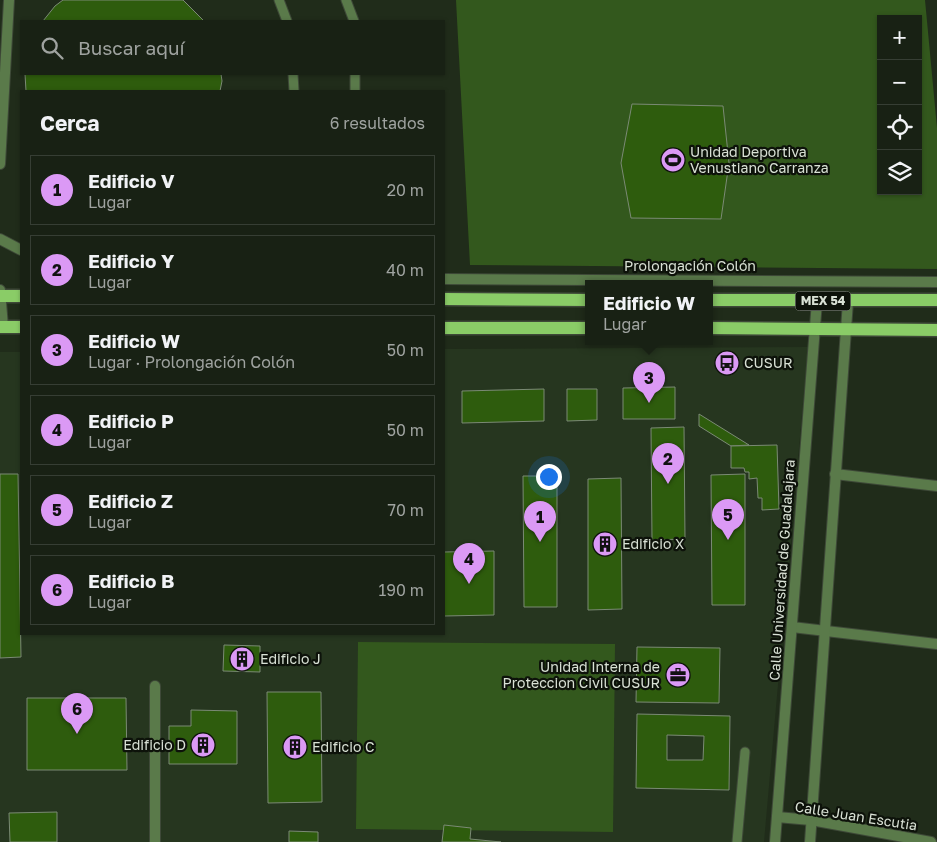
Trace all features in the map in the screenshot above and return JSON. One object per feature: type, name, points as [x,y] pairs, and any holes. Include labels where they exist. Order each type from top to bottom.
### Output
[{"type":"main road","points":[[0,296],[20,296]]},
{"type":"main road","points":[[445,299],[585,300]]},
{"type":"main road","name":"MEX 54","points":[[713,300],[937,300]]},
{"type":"main road","points":[[1,327],[20,327]]},
{"type":"main road","points":[[445,328],[585,328]]},
{"type":"main road","name":"MEX 54","points":[[713,328],[937,330]]},
{"type":"street","points":[[0,164],[2,91],[9,0]]},
{"type":"street","points":[[0,239],[20,249]]},
{"type":"street","name":"Prolongación Colón","points":[[445,279],[608,280]]},
{"type":"street","name":"Prolongación Colón","points":[[713,281],[937,282]]},
{"type":"street","points":[[0,290],[1,327]]},
{"type":"street","name":"Calle Universidad de Guadalajara","points":[[774,842],[817,301]]},
{"type":"street","points":[[810,842],[823,630],[848,301]]},
{"type":"street","points":[[835,474],[937,486]]},
{"type":"street","points":[[792,627],[937,644]]},
{"type":"street","points":[[155,686],[155,842]]},
{"type":"street","name":"Calle Juan Escutia","points":[[777,817],[811,820],[931,842]]},
{"type":"lane","points":[[279,0],[287,20]]},
{"type":"lane","points":[[346,0],[354,20]]},
{"type":"lane","points":[[293,75],[294,90]]},
{"type":"lane","points":[[355,75],[355,90]]},
{"type":"lane","points":[[737,842],[745,752]]},
{"type":"shaded area","points":[[808,347],[764,842],[0,842],[0,352],[20,352],[20,635],[445,635],[445,349]]},
{"type":"green space","name":"Unidad Deportiva Venustiano Carranza","points":[[456,0],[925,0],[937,128],[937,269],[470,265]]},
{"type":"green space","points":[[358,642],[615,644],[613,832],[356,829]]},
{"type":"building","points":[[63,0],[183,0],[203,20],[44,20],[55,6]]},
{"type":"building","points":[[25,75],[221,75],[222,81],[220,90],[26,90]]},
{"type":"building","points":[[632,104],[723,106],[729,163],[721,219],[631,218],[621,163]]},
{"type":"building","points":[[675,387],[675,419],[623,419],[623,388]]},
{"type":"building","points":[[544,389],[544,421],[462,423],[462,391]]},
{"type":"building","points":[[567,389],[597,389],[597,420],[567,421]]},
{"type":"building","points":[[699,414],[749,445],[731,446],[699,426]]},
{"type":"building","points":[[684,427],[685,539],[652,540],[651,428]]},
{"type":"building","points":[[777,445],[779,509],[762,510],[762,498],[758,498],[757,478],[749,479],[749,472],[745,472],[744,468],[731,468],[731,446]]},
{"type":"building","points":[[0,474],[18,474],[21,657],[0,658]]},
{"type":"building","points":[[745,474],[745,605],[712,605],[711,475]]},
{"type":"building","points":[[523,476],[557,476],[557,607],[524,607]]},
{"type":"building","name":"Edificio X","points":[[621,478],[622,609],[588,610],[588,479]]},
{"type":"building","points":[[494,551],[494,615],[445,616],[445,552]]},
{"type":"building","name":"Edificio J","points":[[224,645],[260,646],[260,672],[223,671]]},
{"type":"building","name":"Unidad Interna de Proteccion Civil CUSUR","points":[[637,647],[720,648],[719,703],[636,702]]},
{"type":"building","name":"Edificio C","points":[[267,692],[321,692],[322,802],[268,803]]},
{"type":"building","points":[[27,698],[126,698],[127,770],[27,770]]},
{"type":"building","name":"Edificio D","points":[[191,710],[237,711],[237,764],[169,764],[169,726],[191,726]]},
{"type":"building","points":[[637,714],[730,716],[729,790],[636,788]],"holes":[[[667,735],[704,736],[703,760],[667,760]]]},
{"type":"building","points":[[57,812],[57,842],[10,842],[9,813]]},
{"type":"building","points":[[444,825],[471,828],[470,839],[501,842],[442,842]]},
{"type":"building","points":[[289,831],[318,832],[318,842],[289,842]]},
{"type":"place","name":"Unidad Deportiva Venustiano Carranza","points":[[673,160]]},
{"type":"place","name":"CUSUR","points":[[727,363]]},
{"type":"place","name":"Edificio W","points":[[649,403]]},
{"type":"place","name":"Edificio Y","points":[[668,484]]},
{"type":"place","name":"Edificio Z","points":[[728,540]]},
{"type":"place","name":"Edificio V","points":[[540,542]]},
{"type":"place","name":"Edificio X","points":[[605,544]]},
{"type":"place","name":"Edificio P","points":[[469,584]]},
{"type":"place","name":"Edificio J","points":[[242,659]]},
{"type":"place","name":"Unidad Interna de Proteccion Civil CUSUR","points":[[678,675]]},
{"type":"place","name":"Edificio B","points":[[77,734]]},
{"type":"place","name":"Edificio D","points":[[203,745]]},
{"type":"place","name":"Edificio C","points":[[295,747]]}]
